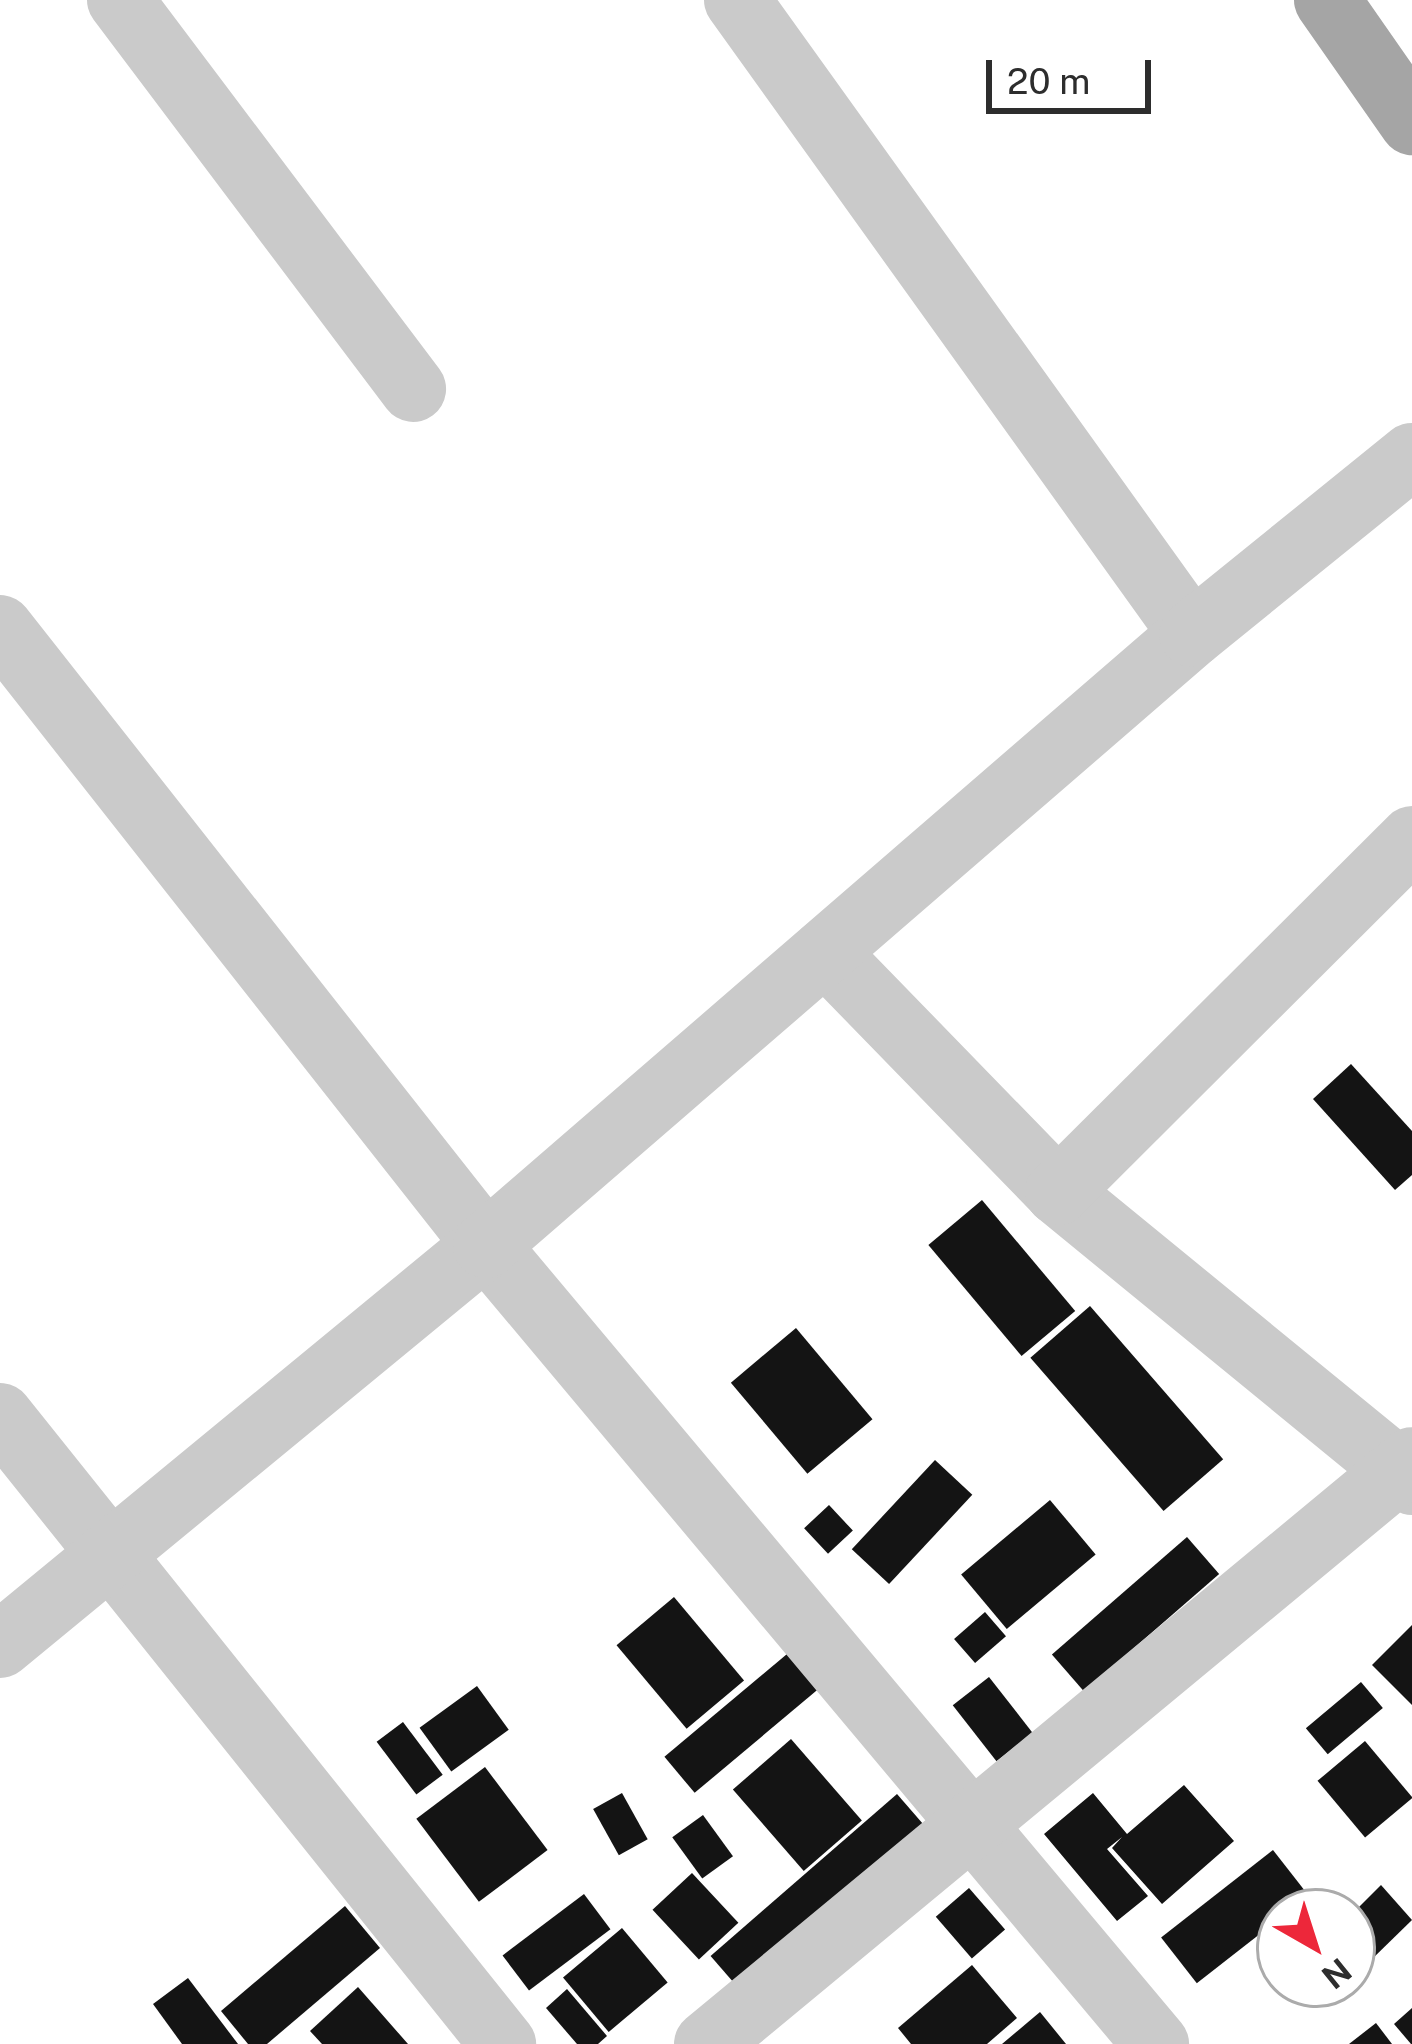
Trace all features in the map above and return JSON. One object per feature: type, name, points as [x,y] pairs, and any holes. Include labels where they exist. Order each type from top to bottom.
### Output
[{"type":"main road","points":[[1327,0],[1412,122]]},
{"type":"street","points":[[120,0],[413,388]]},
{"type":"street","points":[[737,0],[1192,634]]},
{"type":"street","points":[[0,1645],[486,1245],[1192,634],[1412,455]]},
{"type":"street","points":[[0,628],[486,1245],[1156,2044]]},
{"type":"street","points":[[1058,1192],[1412,839]]},
{"type":"street","points":[[707,2044],[1407,1472],[1058,1192],[825,952]]},
{"type":"street","points":[[0,1416],[503,2044]]},
{"type":"building","points":[[1351,1064],[1412,1131],[1412,1175],[1395,1190],[1313,1099]]},
{"type":"building","points":[[982,1200],[1075,1311],[1022,1356],[928,1245]]},
{"type":"building","points":[[1090,1306],[1223,1459],[1164,1511],[1030,1358]]},
{"type":"building","points":[[796,1328],[872,1419],[807,1474],[731,1383]]},
{"type":"building","points":[[935,1460],[972,1495],[889,1584],[852,1549]]},
{"type":"building","points":[[1050,1500],[1096,1554],[1007,1629],[961,1575]]},
{"type":"building","points":[[829,1505],[853,1531],[828,1554],[804,1528]]},
{"type":"building","points":[[1187,1537],[1219,1574],[1084,1691],[1052,1654]]},
{"type":"building","points":[[674,1597],[744,1680],[687,1729],[617,1645]]},
{"type":"building","points":[[985,1612],[1006,1636],[975,1663],[954,1639]]},
{"type":"building","points":[[1412,1625],[1412,1705],[1372,1665]]},
{"type":"building","points":[[787,1654],[817,1690],[695,1793],[664,1757]]},
{"type":"building","points":[[989,1677],[1033,1733],[996,1761],[953,1705]]},
{"type":"building","points":[[1361,1682],[1383,1708],[1328,1754],[1306,1728]]},
{"type":"building","points":[[477,1686],[509,1730],[451,1771],[420,1728]]},
{"type":"building","points":[[403,1722],[443,1775],[416,1795],[377,1742]]},
{"type":"building","points":[[791,1739],[862,1821],[804,1871],[733,1790]]},
{"type":"building","points":[[1365,1741],[1412,1797],[1365,1838],[1318,1781]]},
{"type":"building","points":[[485,1767],[548,1850],[479,1902],[416,1819]]},
{"type":"building","points":[[1184,1785],[1234,1841],[1162,1904],[1112,1848],[1122,1837],[1107,1849],[1148,1896],[1117,1921],[1044,1834],[1093,1793],[1127,1834]]},
{"type":"building","points":[[622,1793],[648,1839],[619,1855],[593,1809]]},
{"type":"building","points":[[897,1794],[926,1827],[739,1989],[711,1956]]},
{"type":"building","points":[[703,1815],[733,1856],[702,1879],[672,1837]]},
{"type":"building","points":[[1273,1850],[1303,1888],[1256,1888],[1256,1937],[1197,1983],[1161,1937]]},
{"type":"building","points":[[692,1873],[738,1923],[699,1960],[653,1910]]},
{"type":"building","points":[[1381,1885],[1412,1920],[1376,1955],[1376,1890]]},
{"type":"building","points":[[969,1888],[1005,1930],[972,1958],[936,1917]]},
{"type":"building","points":[[584,1894],[610,1929],[529,1991],[503,1955]]},
{"type":"building","points":[[345,1906],[380,1948],[267,2044],[248,2044],[221,2011]]},
{"type":"building","points":[[622,1928],[668,1982],[609,2032],[563,1977]]},
{"type":"building","points":[[972,1965],[1017,2018],[987,2044],[911,2044],[898,2028]]},
{"type":"building","points":[[188,1978],[238,2044],[182,2044],[153,2004]]},
{"type":"building","points":[[358,1987],[408,2044],[322,2044],[310,2031]]},
{"type":"building","points":[[567,1989],[607,2036],[598,2044],[577,2044],[546,2008]]},
{"type":"building","points":[[1412,2008],[1412,2044],[1411,2044],[1394,2024]]},
{"type":"building","points":[[1040,2012],[1066,2044],[1002,2044]]},
{"type":"building","points":[[1376,2023],[1392,2044],[1349,2044]]}]
